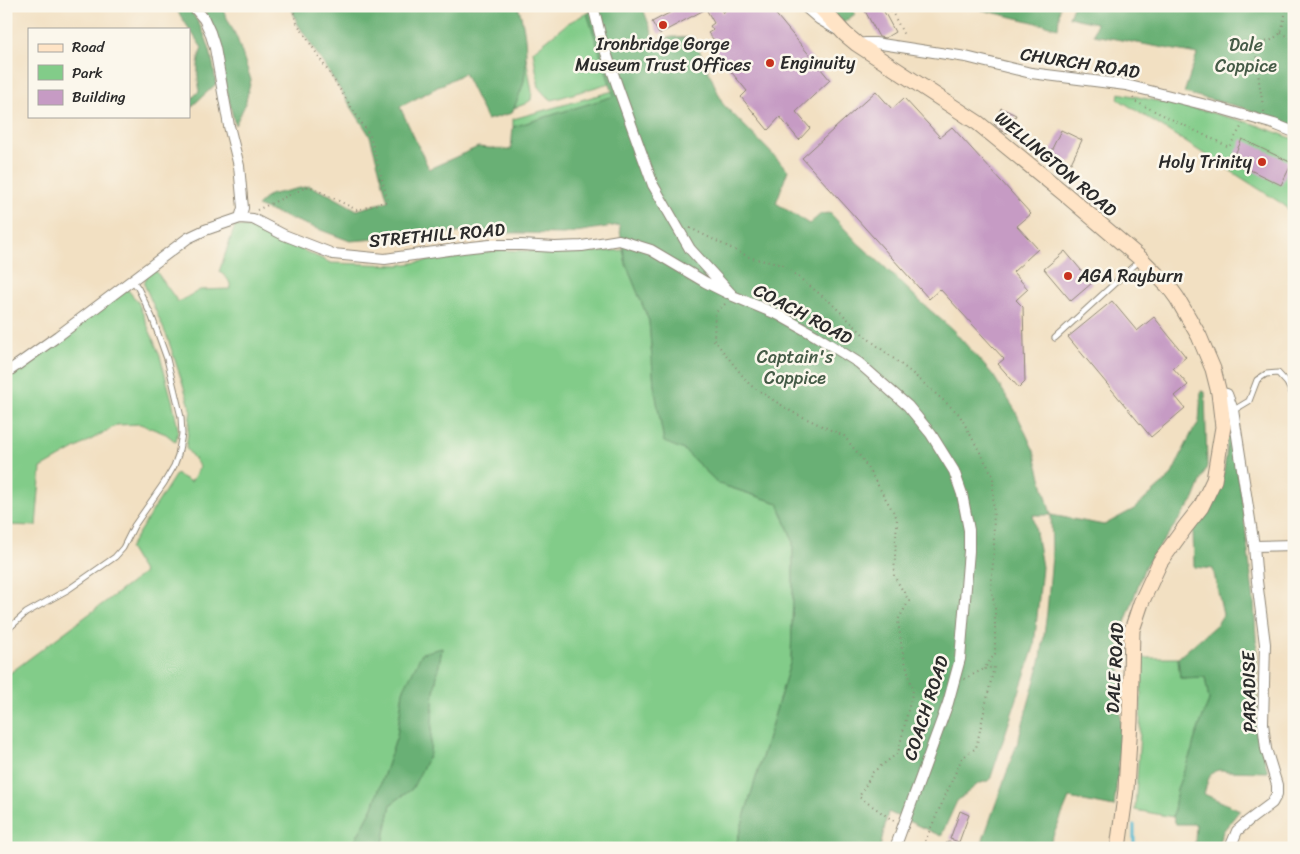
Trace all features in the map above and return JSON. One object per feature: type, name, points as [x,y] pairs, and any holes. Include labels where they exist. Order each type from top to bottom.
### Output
[{"type":"street","points":[[6,373],[188,238],[240,218],[244,208],[239,166],[229,126],[215,48],[204,19],[193,6]]},
{"type":"street","name":"COACH ROAD","points":[[593,6],[609,62],[653,185],[690,249],[733,296],[779,315],[859,363],[908,406],[931,434],[954,471],[966,509],[969,530],[960,659],[955,681],[895,848]]},
{"type":"street","points":[[804,6],[828,25],[845,34]]},
{"type":"street","name":"WELLINGTON ROAD","points":[[819,6],[857,44],[978,123],[1141,259],[1169,288],[1186,312],[1207,352],[1219,393]]},
{"type":"street","name":"CHURCH ROAD","points":[[857,44],[866,43],[912,48],[966,57],[1031,74],[1126,85],[1222,109],[1294,132]]},
{"type":"street","name":"STRETHILL ROAD","points":[[240,218],[253,220],[284,235],[333,254],[385,259],[490,245],[582,246],[619,240],[651,250],[733,296]]},
{"type":"street","name":"PARADISE","points":[[1219,393],[1228,394],[1233,410],[1254,546],[1265,644],[1263,723],[1266,749],[1277,785],[1277,794],[1272,803],[1237,831],[1230,848]]},
{"type":"street","name":"DALE ROAD","points":[[1118,848],[1126,790],[1132,630],[1141,603],[1160,562],[1201,507],[1214,480],[1222,427],[1219,393]]},
{"type":"street","points":[[1254,546],[1294,545]]},
{"type":"lane","points":[[1055,338],[1141,259]]},
{"type":"lane","points":[[6,631],[26,613],[69,589],[115,557],[123,548],[134,526],[164,484],[178,455],[182,434],[182,417],[167,359],[152,317],[132,280]]},
{"type":"lane","points":[[1233,410],[1249,401],[1257,380],[1266,374],[1278,374],[1287,383],[1294,397]]},
{"type":"path","points":[[240,218],[309,186],[357,210],[388,201],[370,136],[297,23],[292,6]]},
{"type":"path","points":[[889,6],[912,48]]},
{"type":"path","points":[[1266,122],[1258,81],[1255,44],[1270,41],[1281,33],[1287,6]]},
{"type":"path","points":[[1281,33],[1294,39]]},
{"type":"path","points":[[1118,84],[1136,102],[1229,147],[1243,124],[1250,126]]},
{"type":"path","points":[[690,227],[751,258],[783,265],[830,302],[866,337],[912,373],[959,414],[993,476],[994,549],[991,588],[995,607],[994,654],[984,669]]},
{"type":"path","points":[[733,296],[715,313],[714,340],[750,385],[792,412],[844,436],[864,460],[897,518],[894,576],[909,601],[898,620],[902,650],[912,690],[898,753],[873,772],[859,797],[902,827]]},
{"type":"path","points":[[922,848],[962,758],[976,748],[994,667],[955,681]]},
{"type":"path","points":[[926,848],[949,846]]},
{"type":"green space","points":[[174,6],[187,6],[204,34],[210,52],[216,84],[190,108],[190,100],[199,91],[198,64],[202,48]]},
{"type":"green space","points":[[200,6],[221,6],[237,38],[251,80],[245,105],[235,125],[212,25]]},
{"type":"green space","name":"Captain's Coppice","points":[[291,6],[518,6],[526,43],[526,62],[523,84],[512,113],[487,120],[464,73],[400,107],[429,169],[478,147],[511,150],[513,127],[614,96],[587,13],[607,6],[642,6],[655,40],[673,37],[694,38],[723,104],[788,170],[776,203],[809,224],[821,214],[830,213],[858,243],[953,330],[993,375],[1015,410],[1034,451],[1051,515],[1033,515],[1042,567],[1034,647],[990,780],[978,784],[957,801],[941,836],[888,812],[880,848],[735,848],[791,660],[793,541],[778,503],[719,484],[684,450],[664,442],[654,385],[649,321],[626,264],[619,225],[563,234],[468,232],[350,241],[257,206],[269,195],[309,186],[357,210],[388,201],[370,136],[297,23]]},
{"type":"green space","points":[[827,6],[853,6],[855,14],[843,23]]},
{"type":"green space","points":[[966,6],[1060,6],[1058,28]]},
{"type":"green space","name":"Dale Coppice","points":[[1073,6],[1294,6],[1294,126],[1244,108],[1184,93],[1197,54],[1094,35],[1096,23],[1069,17]]},
{"type":"green space","points":[[587,13],[610,83],[552,100],[539,88],[533,51],[568,23]]},
{"type":"green space","points":[[526,57],[532,92],[531,100],[514,108],[524,81]]},
{"type":"green space","points":[[613,91],[615,96],[513,127],[513,119]]},
{"type":"green space","points":[[1119,93],[1205,111],[1254,124],[1294,139],[1294,217],[1284,205],[1118,99]]},
{"type":"green space","points":[[235,226],[254,228],[331,263],[399,265],[501,250],[582,253],[623,250],[626,264],[649,321],[654,385],[664,441],[684,450],[719,484],[778,503],[793,541],[791,660],[735,848],[382,848],[391,804],[412,789],[442,649],[403,691],[397,736],[373,807],[351,848],[6,848],[6,676],[144,573],[129,548],[176,474],[191,482],[200,467],[186,448],[191,409],[168,339],[144,284],[147,275],[153,267],[178,302],[200,290],[231,289],[230,283],[219,272]]},
{"type":"green space","points":[[127,289],[138,302],[160,356],[178,429],[176,442],[166,434],[140,424],[117,425],[41,468],[36,526],[6,525],[6,379]]},
{"type":"green space","points":[[1201,391],[1205,392],[1207,466],[1194,499],[1145,566],[1120,637],[1121,744],[1114,807],[1069,798],[1048,848],[980,848],[1018,741],[1041,658],[1052,556],[1051,515],[1104,525],[1134,509],[1171,476],[1192,432],[1199,422]]},
{"type":"green space","points":[[1228,424],[1241,492],[1254,602],[1258,717],[1262,750],[1268,772],[1221,770],[1216,771],[1210,776],[1204,794],[1240,810],[1224,830],[1216,848],[1193,848],[1196,824],[1176,824],[1173,817],[1177,789],[1209,700],[1205,677],[1180,678],[1178,658],[1217,624],[1223,615],[1213,569],[1194,567],[1193,531],[1206,512],[1223,477]]},
{"type":"green space","points":[[442,648],[434,692],[430,754],[412,789],[391,804],[382,848],[351,848],[373,807],[397,736],[403,691],[422,653]]},
{"type":"green space","points":[[1142,658],[1178,658],[1180,678],[1205,677],[1209,700],[1177,789],[1173,817],[1135,810]]},
{"type":"building","name":"Enginuity","points":[[670,6],[719,6],[723,13],[730,6],[769,6],[830,80],[796,112],[810,128],[799,140],[780,117],[768,130],[741,97],[747,91],[714,51],[720,47],[708,33],[713,30],[710,26],[714,23],[706,9],[659,34],[652,22],[673,11]]},
{"type":"building","points":[[869,6],[881,6],[895,32],[885,38],[879,37],[864,9]]},
{"type":"building","points":[[876,91],[892,109],[904,98],[940,137],[952,127],[1031,214],[1017,226],[1038,249],[1013,272],[1028,289],[1016,300],[1023,307],[1025,382],[1019,388],[998,364],[1004,359],[940,289],[929,299],[802,158]]},
{"type":"building","points":[[1001,108],[1016,115],[1008,133],[1002,131],[994,124]]},
{"type":"building","points":[[1061,130],[1082,140],[1071,163],[1050,153]]},
{"type":"building","name":"Holy Trinity","points":[[1242,139],[1292,163],[1281,185],[1232,161]]},
{"type":"building","name":"AGA Rayburn","points":[[1065,251],[1092,283],[1071,301],[1044,269]]},
{"type":"building","points":[[1112,301],[1137,331],[1154,317],[1186,357],[1173,368],[1188,385],[1175,396],[1185,408],[1151,437],[1068,337]]},
{"type":"building","points":[[960,811],[969,815],[959,842],[950,839]]},
{"type":"waterway","points":[[1134,825],[1134,848]]},
{"type":"place","name":"Ironbridge Gorge Museum Trust Offices","points":[[663,25]]},
{"type":"place","name":"Enginuity","points":[[770,63]]},
{"type":"place","name":"Holy Trinity","points":[[1262,162]]},
{"type":"place","name":"AGA Rayburn","points":[[1068,276]]}]
